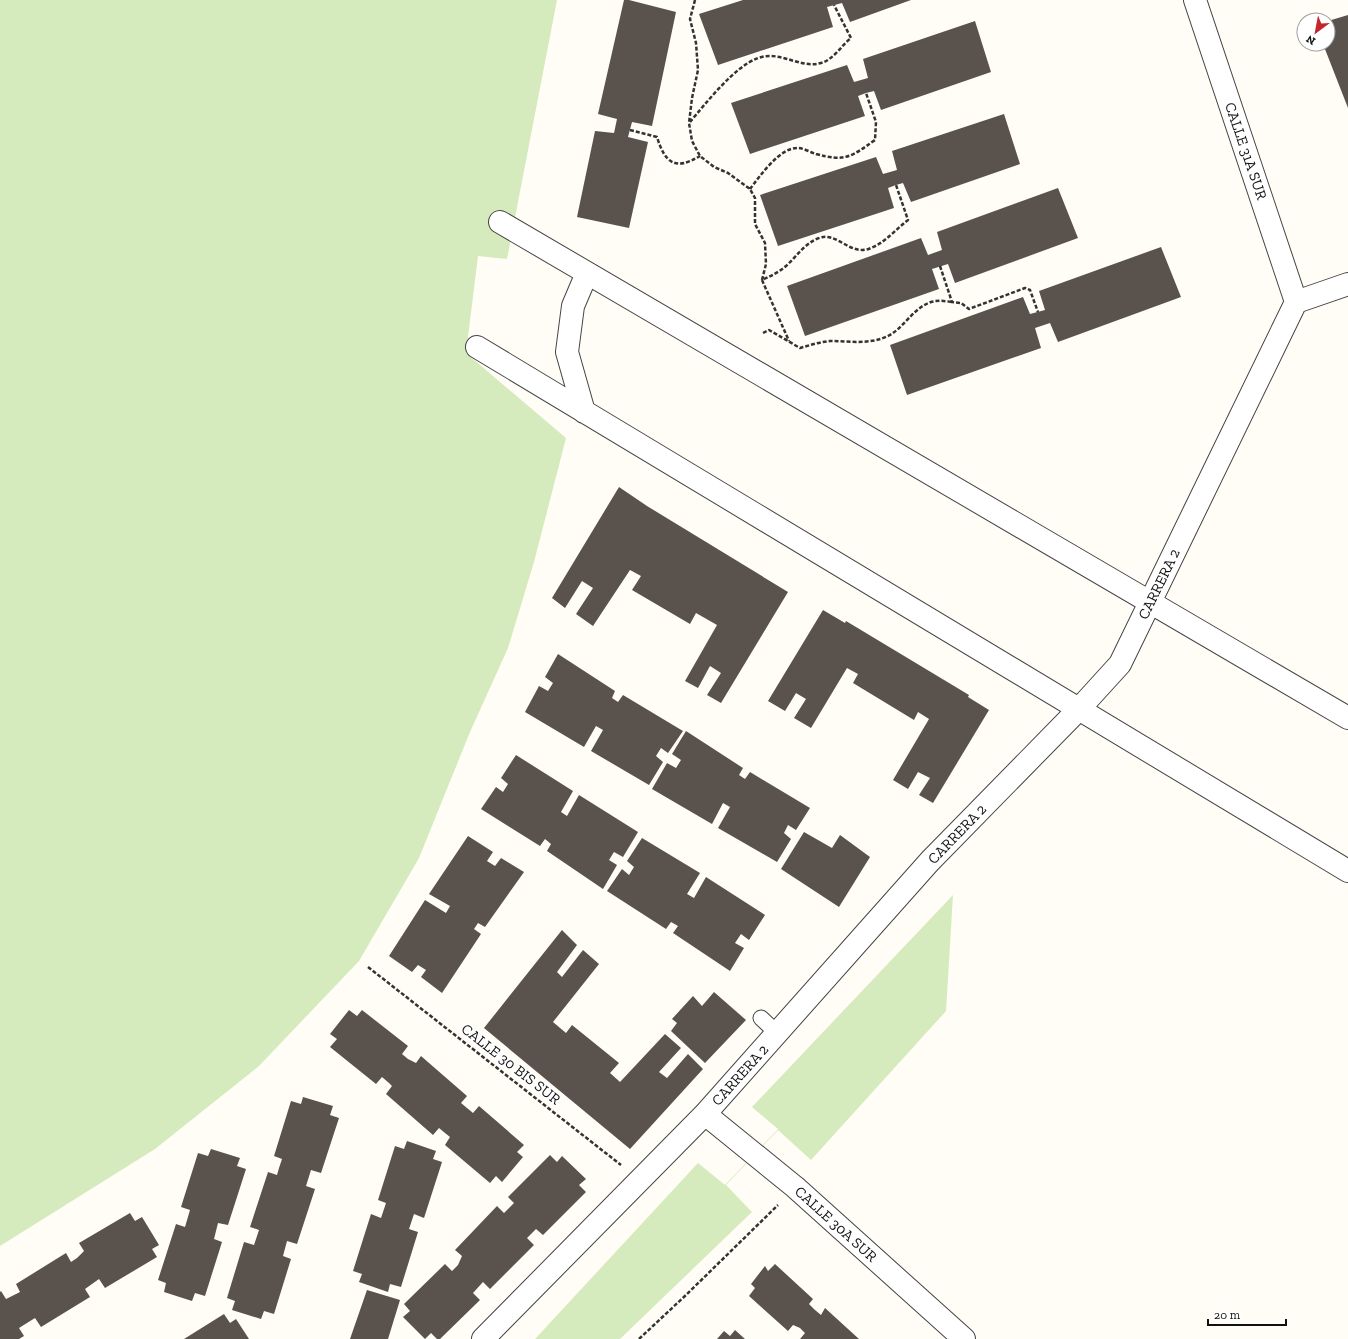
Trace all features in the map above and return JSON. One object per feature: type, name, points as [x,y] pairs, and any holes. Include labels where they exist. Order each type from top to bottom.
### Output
[{"type":"street","name":"CALLE 31A SUR","points":[[1195,0],[1296,302]]},
{"type":"street","points":[[500,222],[1348,718]]},
{"type":"street","points":[[584,412],[567,352],[573,306],[588,273]]},
{"type":"street","points":[[1296,302],[1348,284]]},
{"type":"street","name":"CARRERA 2","points":[[483,1339],[637,1181],[705,1114],[930,861],[1079,709],[1120,664],[1296,302]]},
{"type":"street","points":[[477,347],[1348,871]]},
{"type":"street","name":"CALLE 30A SUR","points":[[705,1114],[795,1187],[964,1339]]},
{"type":"lane","points":[[761,1018],[777,1033]]},
{"type":"path","points":[[695,0],[690,19],[696,43],[698,70],[692,98],[689,123],[692,141],[700,156],[714,167],[728,173],[750,189],[755,198],[755,224],[765,243],[766,264],[762,280],[790,342]]},
{"type":"path","points":[[689,123],[735,73],[745,65],[758,58],[773,55],[807,64],[821,63],[832,57],[842,45],[851,38],[834,5]]},
{"type":"path","points":[[750,189],[771,163],[788,150],[798,148],[832,158],[845,158],[857,153],[875,140],[876,122],[866,93]]},
{"type":"path","points":[[630,130],[657,138],[667,160],[678,164],[689,162],[700,156]]},
{"type":"path","points":[[762,280],[775,274],[807,245],[820,237],[834,238],[856,250],[870,249],[883,242],[908,220],[896,185]]},
{"type":"path","points":[[940,266],[952,302]]},
{"type":"path","points":[[764,333],[769,330],[800,348],[829,342],[868,342],[887,337],[898,330],[918,310],[930,302],[941,301],[962,303],[969,308],[1025,288],[1030,290],[1038,312]]},
{"type":"path","name":"CALLE 30 BIS SUR","points":[[368,967],[621,1165],[637,1181]]},
{"type":"path","points":[[639,1339],[686,1295],[795,1187]]},
{"type":"green space","points":[[0,0],[557,0],[507,259],[478,256],[466,353],[566,438],[534,562],[508,648],[470,732],[419,858],[359,961],[259,1066],[155,1149],[0,1246]]},
{"type":"green space","points":[[953,895],[946,1011],[811,1160],[778,1130],[726,1185],[752,1212],[620,1339],[535,1339],[698,1163],[725,1185],[778,1129],[752,1107]]},
{"type":"building","points":[[624,0],[676,12],[652,126],[632,122],[628,137],[648,142],[629,228],[577,217],[595,131],[614,133],[617,119],[598,114]]},
{"type":"building","points":[[743,0],[911,0],[850,22],[842,3],[827,7],[833,27],[718,65],[699,14]]},
{"type":"building","points":[[1348,15],[1348,108],[1326,52],[1336,52],[1336,19]]},
{"type":"building","points":[[975,21],[991,72],[881,110],[874,91],[866,93],[858,96],[865,116],[750,154],[731,103],[847,65],[854,82],[868,78],[863,59]]},
{"type":"building","points":[[1004,114],[1020,164],[911,202],[903,183],[896,185],[888,188],[894,208],[778,246],[760,195],[876,157],[883,174],[897,170],[892,151]]},
{"type":"building","points":[[1058,188],[1078,238],[955,283],[948,264],[932,269],[939,289],[805,336],[787,286],[921,238],[928,255],[942,250],[937,232]]},
{"type":"building","points":[[1161,247],[1181,297],[1058,342],[1050,323],[1035,328],[1041,348],[907,395],[890,345],[1023,297],[1030,314],[1045,310],[1039,291]]},
{"type":"building","points":[[619,487],[647,506],[788,592],[721,703],[707,695],[721,673],[710,666],[698,688],[685,681],[717,625],[696,613],[690,624],[632,590],[641,576],[630,570],[593,626],[576,614],[593,588],[582,581],[565,608],[552,598]]},
{"type":"building","points":[[823,610],[845,623],[846,621],[969,695],[968,697],[989,710],[933,803],[919,795],[930,778],[918,772],[908,789],[893,780],[929,719],[918,712],[914,720],[853,683],[858,674],[847,668],[811,728],[794,718],[806,699],[796,693],[785,711],[768,701]]},
{"type":"building","points":[[558,654],[615,691],[612,698],[618,702],[623,695],[683,731],[668,753],[661,748],[656,756],[663,762],[649,785],[591,751],[603,730],[596,726],[584,747],[525,712],[539,686],[548,691],[553,683],[545,677]]},
{"type":"building","points":[[686,731],[743,768],[739,775],[745,779],[750,772],[810,808],[796,830],[788,825],[784,833],[791,839],[777,862],[718,828],[730,807],[723,803],[712,824],[652,789],[667,763],[676,768],[681,760],[672,754]]},
{"type":"building","points":[[516,755],[573,791],[561,812],[567,816],[579,795],[638,832],[623,857],[614,852],[609,860],[617,865],[603,889],[547,851],[551,844],[545,839],[540,846],[481,809],[496,787],[503,792],[508,784],[501,778]]},
{"type":"building","points":[[804,832],[832,848],[840,835],[870,857],[839,907],[781,869]]},
{"type":"building","points":[[468,836],[493,852],[487,861],[495,866],[501,858],[524,872],[485,927],[478,923],[474,929],[481,934],[442,993],[421,977],[426,970],[418,965],[412,972],[389,956],[425,900],[446,913],[450,906],[429,894]]},
{"type":"building","points":[[642,838],[700,873],[687,894],[694,898],[706,877],[765,915],[749,940],[741,934],[735,943],[744,948],[730,971],[673,933],[678,926],[671,922],[666,929],[607,891],[622,869],[629,875],[634,867],[627,861]]},
{"type":"building","points":[[562,930],[577,945],[557,972],[562,977],[583,950],[599,964],[553,1022],[566,1033],[572,1025],[619,1063],[610,1073],[620,1082],[665,1034],[681,1048],[659,1072],[667,1078],[688,1054],[703,1069],[630,1149],[484,1028]]},
{"type":"building","points":[[714,992],[746,1020],[705,1063],[671,1031],[677,1023],[672,1019],[693,996],[702,1006]]},
{"type":"building","points":[[349,1010],[357,1016],[362,1010],[408,1046],[402,1054],[408,1059],[416,1063],[421,1056],[467,1096],[461,1103],[473,1113],[479,1106],[524,1145],[517,1152],[523,1157],[502,1182],[496,1176],[490,1183],[445,1145],[450,1137],[439,1128],[433,1135],[386,1094],[392,1086],[382,1077],[376,1084],[330,1047],[337,1039],[330,1034]]},
{"type":"building","points":[[303,1097],[333,1106],[330,1115],[339,1118],[321,1173],[311,1170],[306,1186],[315,1189],[297,1244],[287,1241],[283,1256],[291,1259],[274,1314],[264,1311],[261,1319],[232,1310],[235,1301],[227,1298],[244,1242],[254,1245],[259,1230],[250,1227],[268,1172],[277,1175],[282,1159],[274,1156],[291,1101],[301,1104]]},
{"type":"building","points":[[407,1141],[436,1151],[433,1159],[442,1162],[424,1218],[414,1214],[409,1229],[418,1232],[401,1287],[390,1284],[388,1292],[359,1282],[362,1274],[353,1271],[371,1214],[381,1218],[386,1203],[378,1200],[395,1146],[404,1149]]},
{"type":"building","points":[[211,1149],[240,1158],[237,1166],[246,1169],[228,1225],[218,1223],[214,1239],[222,1242],[205,1296],[195,1293],[192,1301],[164,1292],[166,1283],[158,1280],[176,1224],[185,1227],[190,1210],[181,1207],[198,1153],[208,1156]]},
{"type":"building","points":[[550,1155],[557,1162],[562,1156],[586,1179],[579,1185],[586,1192],[543,1235],[536,1229],[527,1238],[534,1245],[490,1289],[483,1282],[473,1293],[480,1300],[440,1339],[437,1339],[431,1333],[425,1339],[403,1317],[410,1311],[404,1304],[445,1264],[452,1271],[458,1265],[462,1256],[455,1250],[497,1206],[504,1213],[514,1203],[508,1197]]},
{"type":"building","points":[[130,1213],[135,1221],[142,1217],[159,1245],[152,1249],[157,1257],[105,1288],[99,1279],[85,1289],[90,1297],[41,1327],[35,1318],[19,1328],[24,1336],[19,1339],[0,1339],[1,1291],[6,1299],[20,1292],[16,1284],[66,1253],[71,1262],[84,1251],[79,1243]]},
{"type":"building","points":[[775,1264],[813,1299],[809,1304],[815,1310],[821,1315],[825,1308],[859,1339],[800,1339],[805,1333],[800,1328],[793,1325],[788,1331],[749,1296],[755,1288],[751,1284],[765,1266],[768,1271]]},
{"type":"building","points":[[367,1290],[400,1300],[388,1339],[350,1339]]},
{"type":"building","points":[[224,1314],[230,1323],[236,1319],[249,1339],[184,1339]]},
{"type":"building","points":[[735,1330],[745,1339],[717,1339],[724,1331],[730,1336]]}]
